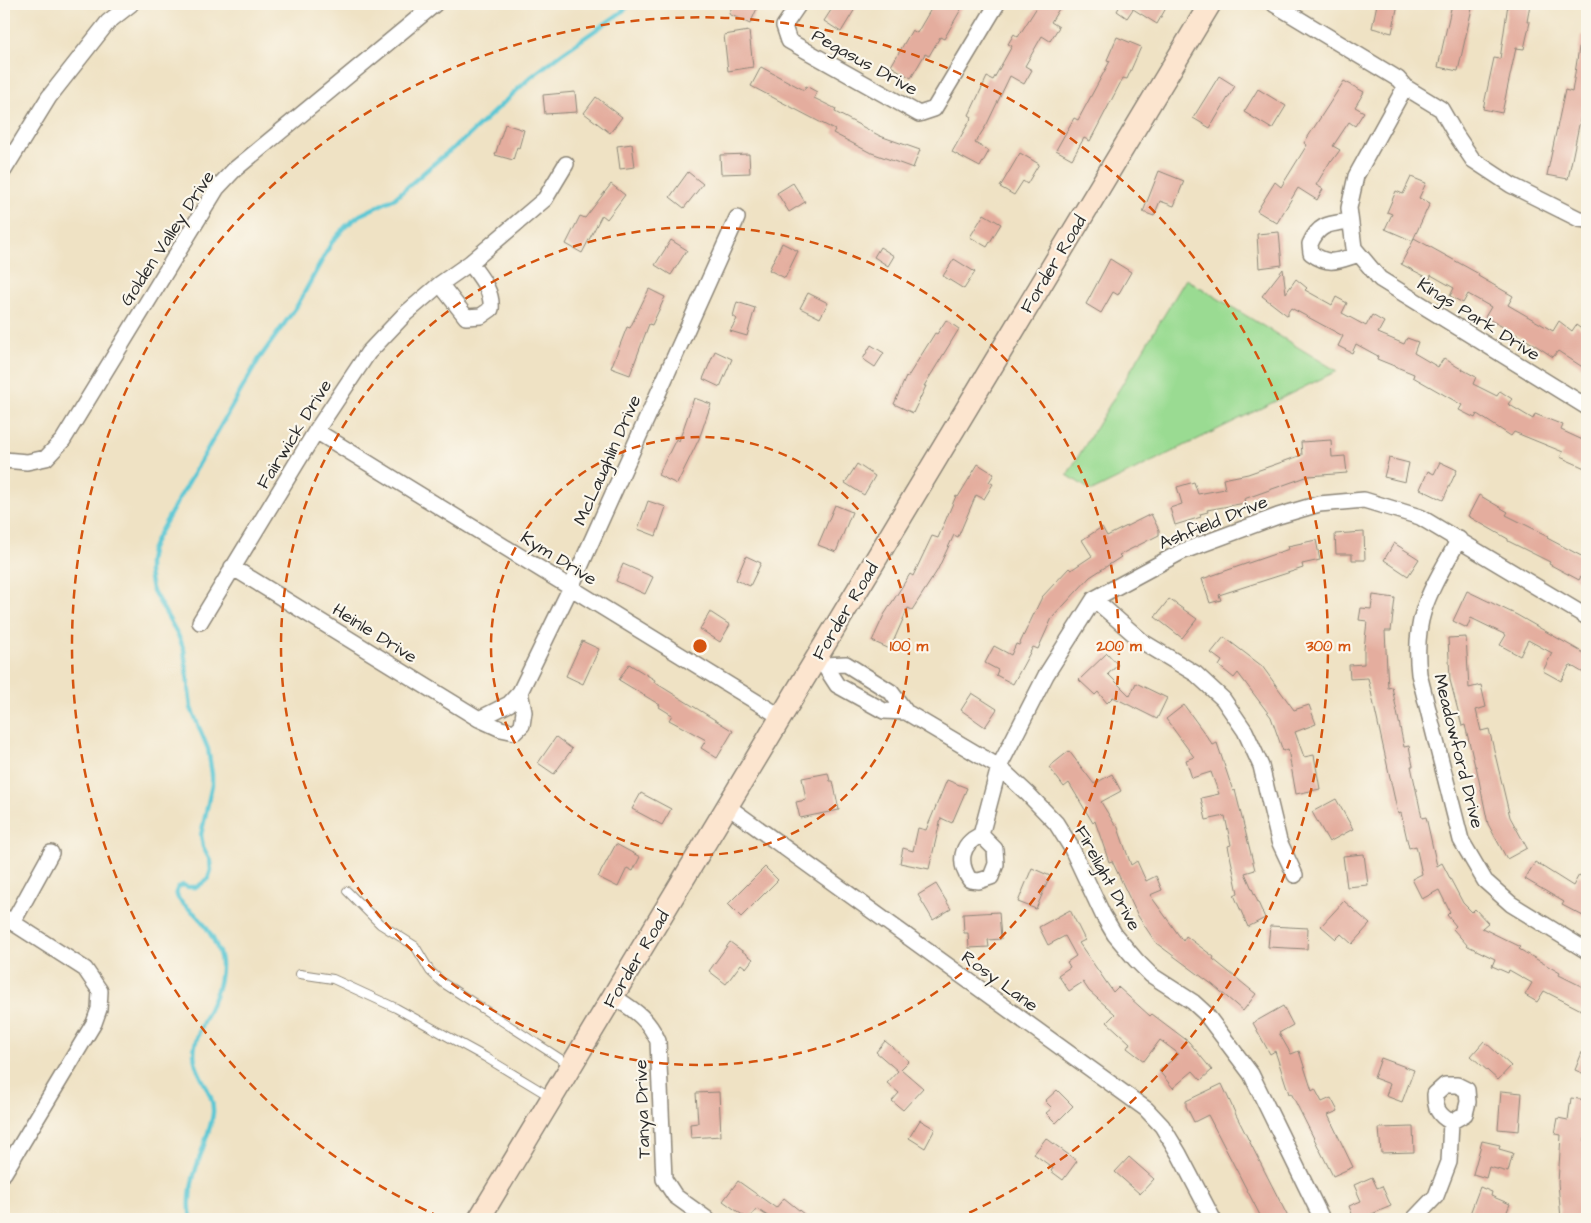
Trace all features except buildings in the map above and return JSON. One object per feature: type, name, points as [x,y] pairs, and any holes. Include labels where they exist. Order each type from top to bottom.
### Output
[{"type":"main road","name":"Forder Road","points":[[479,1219],[727,806],[782,717],[820,663],[1210,4]]},
{"type":"street","points":[[4,170],[49,96],[108,22],[131,4]]},
{"type":"street","name":"Golden Valley Drive","points":[[4,460],[27,462],[46,458],[63,440],[217,188],[234,170],[435,4]]},
{"type":"street","name":"Pegasus Drive","points":[[799,4],[784,26],[789,41],[919,114],[934,110],[997,4]]},
{"type":"street","points":[[1274,4],[1398,79],[1405,87],[1441,110],[1473,160],[1511,185],[1579,219],[1587,220]]},
{"type":"street","name":"Kings Park Drive","points":[[1405,87],[1356,176],[1349,208],[1354,248],[1380,279],[1587,407]]},
{"type":"street","name":"Fairwick Drive","points":[[200,622],[316,431],[368,353],[405,314],[440,284],[470,263],[545,199],[566,164]]},
{"type":"street","name":"McLaughlin Drive","points":[[479,719],[509,704],[520,692],[571,587],[737,218]]},
{"type":"street","points":[[1350,221],[1328,224],[1319,229],[1310,244],[1312,253],[1326,262],[1359,254]]},
{"type":"street","points":[[440,284],[466,317],[482,316],[491,309],[492,299],[486,285],[470,263]]},
{"type":"street","name":"Kym Drive","points":[[316,431],[782,717]]},
{"type":"street","name":"Ashfield Drive","points":[[981,835],[998,768],[1046,675],[1094,599],[1181,552],[1278,516],[1320,504],[1364,500],[1420,516],[1587,617]]},
{"type":"street","name":"Meadowford Drive","points":[[1460,540],[1428,597],[1423,610],[1417,639],[1417,655],[1419,674],[1461,840],[1485,881],[1511,904],[1587,951]]},
{"type":"street","name":"Heinle Drive","points":[[232,567],[479,719],[501,729],[515,732],[522,725],[524,712],[520,692]]},
{"type":"street","points":[[1094,599],[1143,642],[1196,674],[1222,699],[1245,731],[1261,766],[1278,841],[1295,875]]},
{"type":"street","name":"Firelight Drive","points":[[820,663],[846,664],[891,692],[906,712],[998,768],[1028,794],[1064,834],[1115,935],[1152,975],[1193,1002],[1205,1013],[1251,1074],[1322,1219]]},
{"type":"street","name":"Firelight Drive","points":[[820,663],[836,686],[884,711],[906,712]]},
{"type":"street","name":"Rosy Lane","points":[[727,806],[1146,1109],[1162,1126],[1213,1219]]},
{"type":"street","points":[[4,1173],[94,1024],[99,1008],[100,991],[85,969],[8,919],[51,853]]},
{"type":"street","name":"Tanya Drive","points":[[614,996],[639,1013],[652,1028],[658,1041],[664,1179],[675,1196],[707,1219]]},
{"type":"street","points":[[1414,1219],[1436,1196],[1449,1162],[1450,1122]]},
{"type":"lane","points":[[347,891],[380,924],[415,946],[430,971],[443,983],[572,1066]]},
{"type":"lane","points":[[300,974],[333,979],[396,1008],[485,1057],[552,1098]]},
{"type":"green space","points":[[1186,279],[1337,371],[1092,491],[1067,475]]},
{"type":"waterway","points":[[191,1219],[191,1189],[213,1113],[213,1104],[196,1064],[194,1055],[195,1045],[215,996],[221,963],[216,944],[209,931],[197,916],[180,901],[177,897],[177,892],[178,887],[183,885],[197,887],[208,879],[211,870],[210,860],[203,847],[201,835],[212,785],[212,774],[208,749],[191,708],[184,650],[178,635],[152,589],[149,573],[151,551],[156,539],[259,359],[297,306],[332,242],[346,226],[360,215],[395,198],[467,137],[531,77],[631,4]]}]
